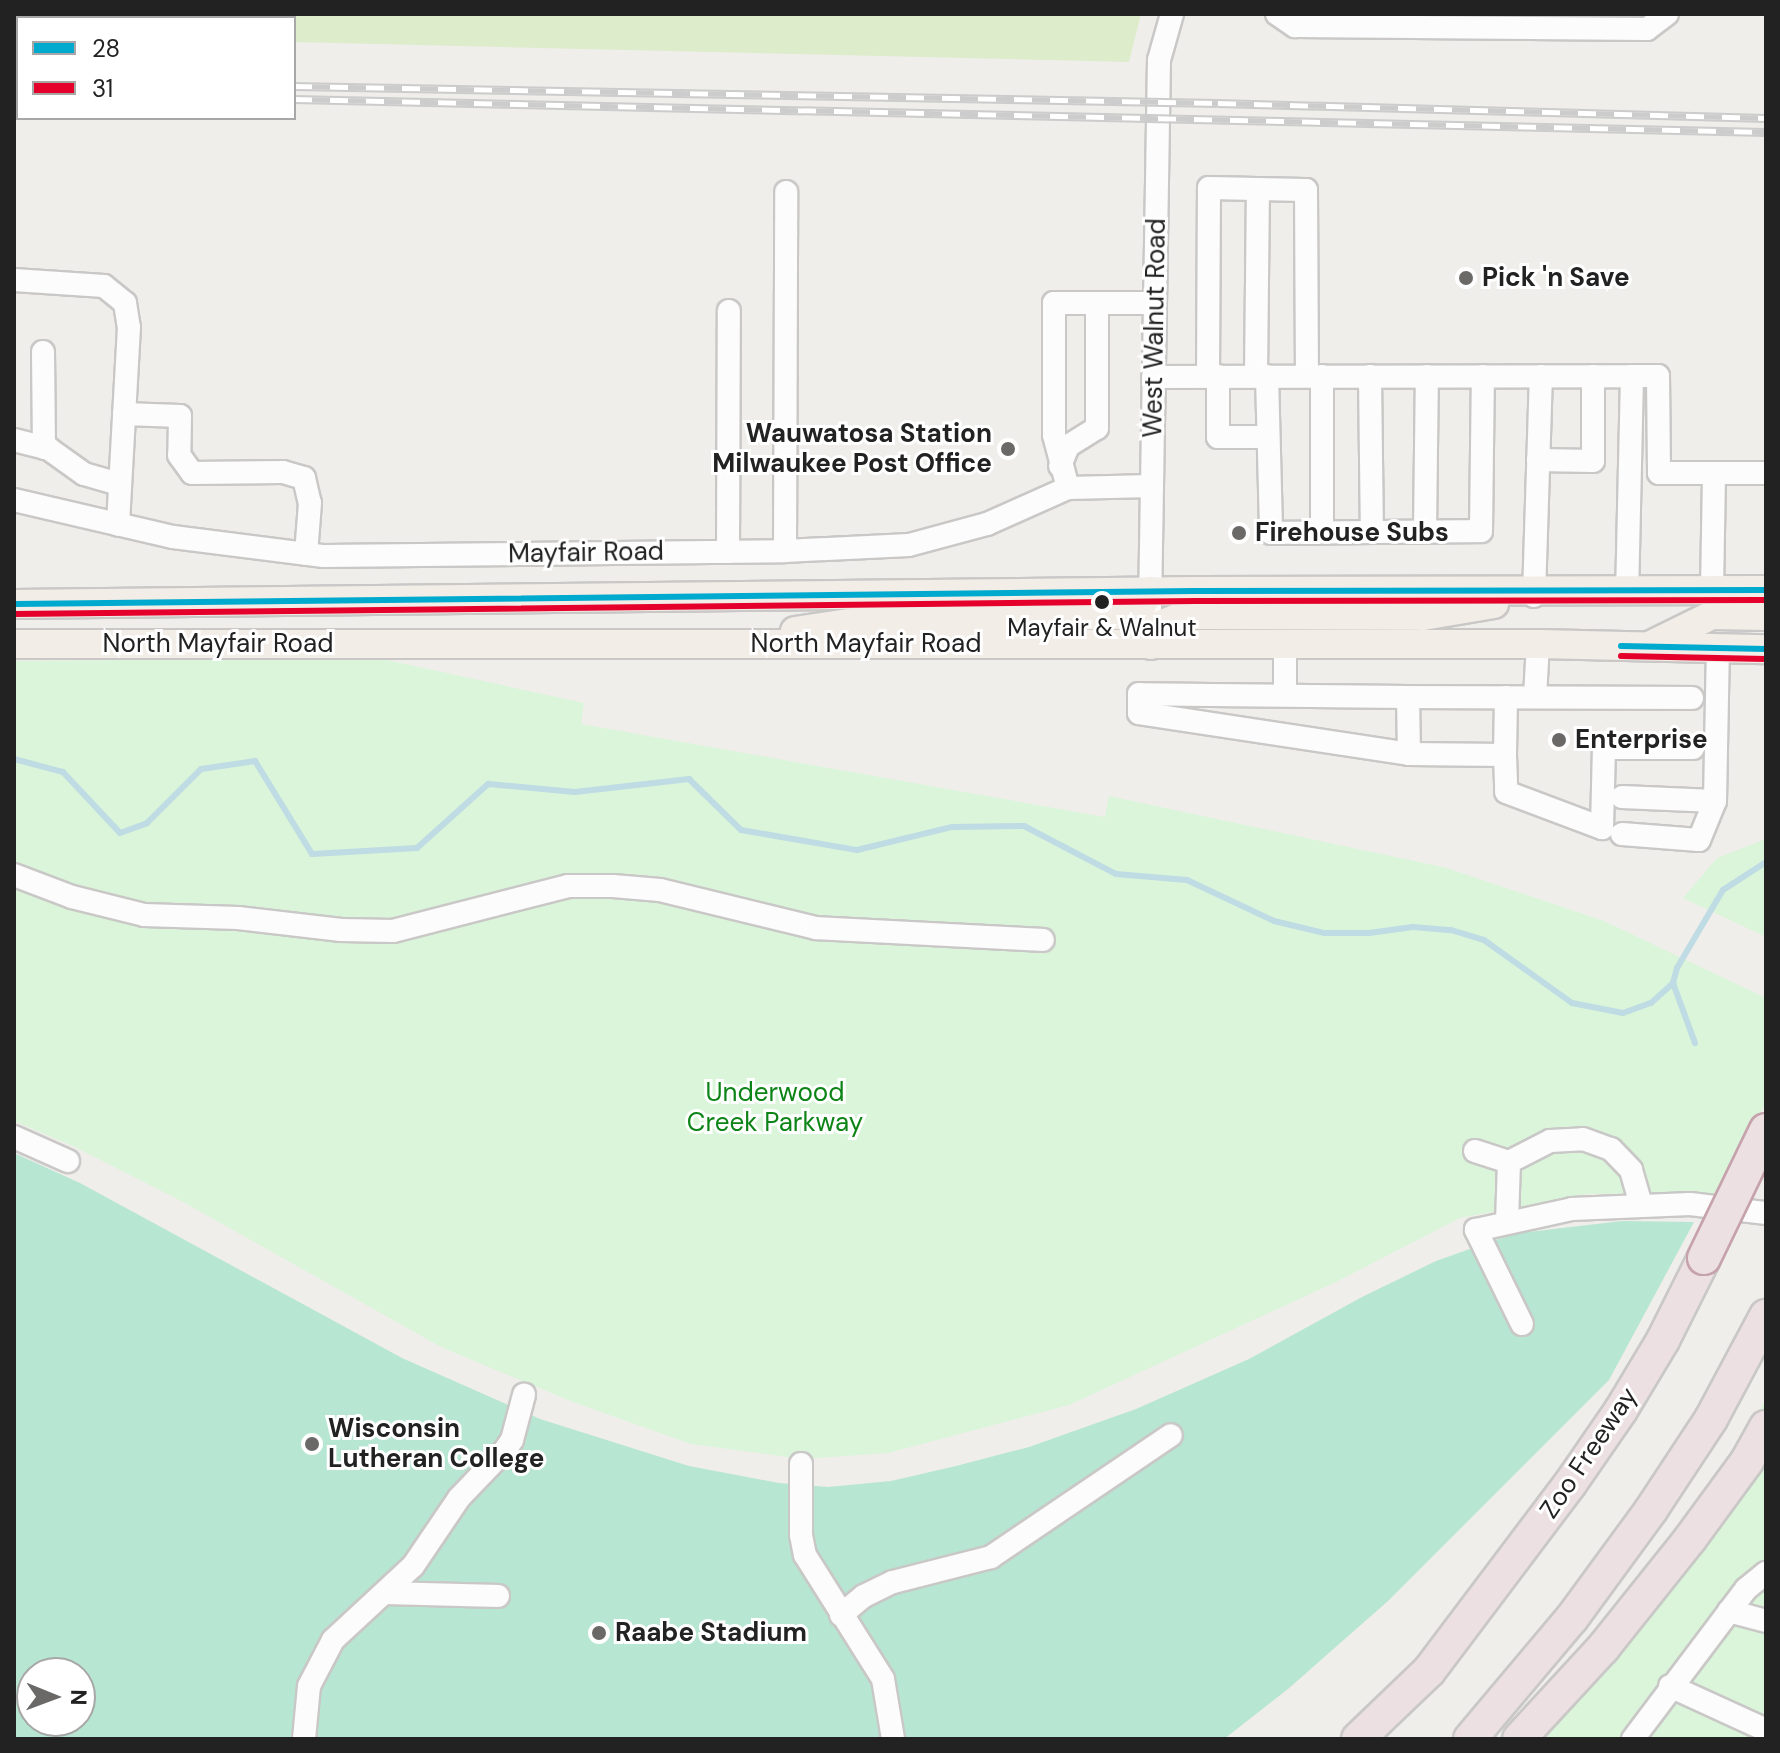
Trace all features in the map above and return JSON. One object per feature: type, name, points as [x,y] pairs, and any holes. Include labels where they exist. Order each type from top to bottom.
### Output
[{"type":"highway","name":"Zoo Freeway","points":[[1358,1739],[1429,1671],[1570,1484],[1649,1363],[1766,1130]]},
{"type":"highway","points":[[1470,1739],[1572,1618],[1651,1510],[1738,1372],[1766,1316]]},
{"type":"highway","points":[[1519,1739],[1603,1648],[1747,1461],[1766,1427]]},
{"type":"main road","name":"North Mayfair Road","points":[[14,604],[1150,591],[1541,593],[1766,590]]},
{"type":"main road","points":[[726,643],[881,618],[1121,615],[1140,608],[1150,591]]},
{"type":"main road","points":[[1151,645],[1160,625],[1185,615],[1423,616],[1541,593]]},
{"type":"main road","points":[[1646,647],[1712,615],[1766,616]]},
{"type":"main road","name":"North Mayfair Road","points":[[14,644],[1538,644],[1766,649]]},
{"type":"street","name":"West Walnut Road","points":[[1151,645],[1159,60],[1172,14]]},
{"type":"street","points":[[1277,14],[1295,26],[1396,20],[1594,21],[1647,29],[1667,14]]},
{"type":"street","points":[[1268,437],[1218,437],[1213,376],[1209,188],[1306,190],[1322,532]]},
{"type":"street","points":[[1258,189],[1261,376],[1268,437],[1271,533],[1481,531],[1483,376]]},
{"type":"street","points":[[785,551],[786,192]]},
{"type":"street","points":[[14,280],[104,286],[125,303],[129,327],[118,525]]},
{"type":"street","points":[[1068,488],[1054,435],[1054,303],[1155,303]]},
{"type":"street","points":[[1060,466],[1068,446],[1097,428],[1097,304]]},
{"type":"street","points":[[728,552],[729,311]]},
{"type":"street","points":[[43,352],[44,448]]},
{"type":"street","points":[[1370,376],[1372,532]]},
{"type":"street","points":[[1425,531],[1427,376]]},
{"type":"street","points":[[1541,376],[1538,460],[1541,593]]},
{"type":"street","points":[[1538,460],[1593,461],[1593,376]]},
{"type":"street","points":[[1627,591],[1632,376]]},
{"type":"street","points":[[1153,377],[1658,376],[1659,473],[1766,473]]},
{"type":"street","points":[[124,414],[180,416],[179,455],[192,473],[283,472],[304,478],[310,503],[306,554]]},
{"type":"street","points":[[14,440],[44,448],[66,459],[84,474],[120,484]]},
{"type":"street","points":[[1712,590],[1714,473]]},
{"type":"street","name":"Mayfair Road","points":[[14,500],[118,525],[306,554],[728,552],[879,548],[932,540],[987,524],[1068,488],[1152,486]]},
{"type":"street","points":[[1535,697],[1538,644]]},
{"type":"street","points":[[1285,645],[1285,695]]},
{"type":"street","points":[[1622,834],[1699,840],[1715,801],[1718,648]]},
{"type":"street","points":[[1505,755],[1409,754],[1139,713],[1139,694],[1692,698]]},
{"type":"street","points":[[1408,697],[1409,754]]},
{"type":"street","points":[[1506,697],[1506,792],[1602,828],[1604,748],[1693,748]]},
{"type":"street","points":[[1622,797],[1715,801]]},
{"type":"street","points":[[14,875],[72,897],[144,915],[238,918],[341,930],[393,931],[568,886],[613,886],[660,890],[816,928],[1043,940]]},
{"type":"street","points":[[14,1137],[68,1161]]},
{"type":"street","points":[[1475,1151],[1509,1162],[1550,1141],[1583,1139],[1611,1149],[1631,1170],[1641,1205]]},
{"type":"street","points":[[1507,1222],[1509,1162]]},
{"type":"street","points":[[1522,1324],[1476,1230],[1572,1209],[1690,1204],[1766,1213]]},
{"type":"street","points":[[304,1739],[306,1702],[321,1658],[333,1640],[413,1566],[459,1498],[505,1450],[512,1440],[524,1395]]},
{"type":"street","points":[[841,1615],[864,1596],[893,1582],[991,1557],[1171,1435]]},
{"type":"street","points":[[801,1464],[801,1535],[805,1555],[883,1679],[893,1739]]},
{"type":"street","points":[[1633,1739],[1746,1589],[1766,1573]]},
{"type":"street","points":[[386,1593],[498,1596]]},
{"type":"street","points":[[1729,1611],[1766,1621]]},
{"type":"street","points":[[1670,1686],[1766,1730]]},
{"type":"green space","points":[[1141,14],[1129,62],[296,42],[296,16],[134,16]]},
{"type":"green space","name":"Underwood Creek Parkway","points":[[378,658],[584,703],[581,724],[1105,817],[1109,796],[1447,868],[1604,921],[1766,998],[1766,1101],[1725,1193],[1588,1194],[1460,1218],[1334,1283],[1069,1405],[888,1453],[802,1459],[691,1444],[573,1402],[443,1348],[183,1202],[73,1146],[14,1121],[14,661]]},
{"type":"green space","points":[[1766,839],[1766,937],[1683,898],[1717,858]]},
{"type":"green space","name":"Wisconsin Lutheran College","points":[[14,1153],[80,1183],[402,1358],[540,1419],[689,1466],[779,1483],[828,1487],[891,1481],[956,1466],[1029,1447],[1136,1409],[1249,1359],[1362,1297],[1436,1261],[1495,1240],[1520,1233],[1622,1221],[1694,1222],[1609,1380],[1388,1601],[1288,1689],[1224,1739],[14,1739]]},
{"type":"green space","points":[[1766,1400],[1766,1739],[1539,1739],[1590,1683]]},
{"type":"waterway","points":[[14,759],[63,772],[120,833],[147,823],[201,769],[255,761],[312,854],[417,848],[488,784],[575,792],[689,779],[741,830],[857,850],[952,827],[1024,826],[1116,874],[1187,880],[1274,921],[1324,933],[1369,933],[1413,927],[1451,930],[1484,940],[1572,1003],[1623,1013],[1651,1003],[1673,983],[1677,968],[1723,890],[1766,862]]},
{"type":"waterway","points":[[1673,983],[1695,1043]]},
{"type":"railway","points":[[296,86],[1218,103],[1766,118]]},
{"type":"railway","points":[[296,99],[1766,132]]},
{"type":"transit line","name":"28","points":[[14,604],[1196,591],[1766,590]]},
{"type":"transit line","name":"31","points":[[14,614],[1196,601],[1766,600]]},
{"type":"transit line","name":"28","points":[[1621,646],[1766,649]]},
{"type":"transit line","name":"31","points":[[1621,656],[1766,659]]},
{"type":"place","name":"Pick 'n Save","points":[[1466,278]]},
{"type":"place","name":"Wauwatosa Station Milwaukee Post Office","points":[[1008,449]]},
{"type":"place","name":"Firehouse Subs","points":[[1239,533]]},
{"type":"place","name":"Mayfair & Walnut","points":[[1102,602]]},
{"type":"place","name":"Enterprise","points":[[1559,740]]},
{"type":"place","name":"Wisconsin Lutheran College","points":[[312,1444]]},
{"type":"place","name":"Raabe Stadium","points":[[599,1633]]}]
